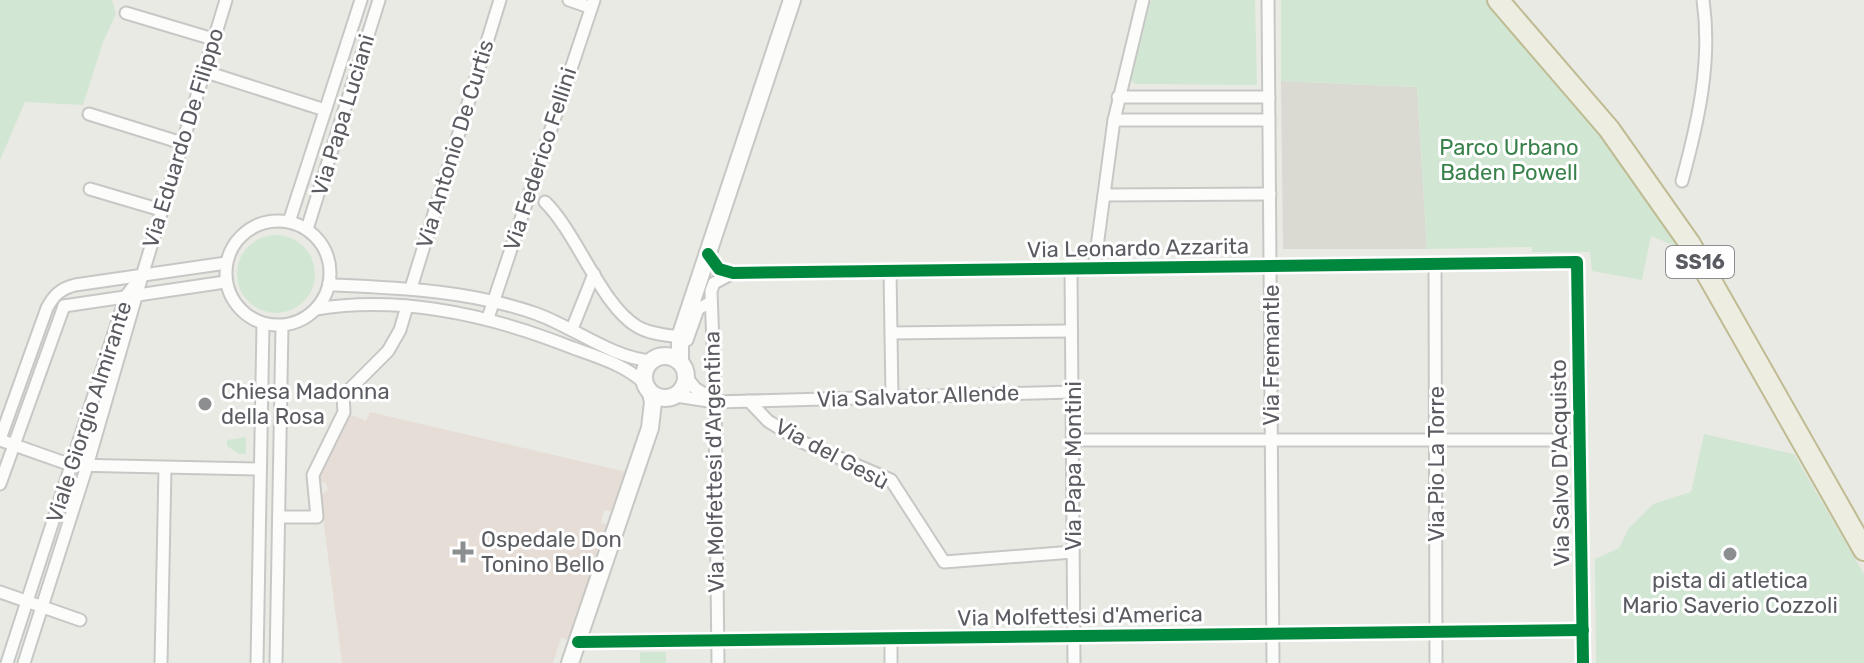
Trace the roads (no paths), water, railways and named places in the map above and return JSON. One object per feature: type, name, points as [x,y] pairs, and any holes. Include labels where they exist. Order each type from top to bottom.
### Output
[{"type":"highway","name":"SS16","points":[[1498,0],[1609,129],[1690,244],[1864,550]]},
{"type":"highway","name":"SS16","points":[[1517,0],[1611,110],[1701,236],[1864,524]]},
{"type":"main road","points":[[570,663],[650,428],[653,402],[645,371],[669,358],[680,337],[792,0]]},
{"type":"main road","points":[[650,428],[683,390],[687,378],[669,358]]},
{"type":"main road","points":[[648,388],[662,399],[674,397]]},
{"type":"street","name":"Via Eduardo De Filippo","points":[[142,276],[226,0]]},
{"type":"street","name":"Via Papa Luciani","points":[[289,222],[361,0]]},
{"type":"street","name":"Via Papa Luciani","points":[[307,229],[379,0]]},
{"type":"street","name":"Via Antonio De Curtis","points":[[411,288],[500,0]]},
{"type":"street","points":[[569,0],[592,4]]},
{"type":"street","points":[[1094,269],[1118,97],[1143,0]]},
{"type":"street","name":"Via Fremantle","points":[[1268,0],[1273,663]]},
{"type":"street","points":[[1682,181],[1701,110],[1707,26],[1703,0]]},
{"type":"street","name":"Via Federico Fellini","points":[[488,318],[592,4]]},
{"type":"street","points":[[126,13],[213,39]]},
{"type":"street","points":[[203,71],[325,110]]},
{"type":"street","points":[[333,85],[350,92]]},
{"type":"street","points":[[1118,97],[1269,97]]},
{"type":"street","points":[[89,114],[182,143]]},
{"type":"street","points":[[1114,120],[1269,120]]},
{"type":"street","points":[[90,189],[161,210]]},
{"type":"street","points":[[1104,195],[1270,194]]},
{"type":"street","points":[[545,202],[569,231],[594,274],[627,319],[638,327],[680,337]]},
{"type":"street","points":[[272,221],[289,222],[307,229],[326,253],[330,268],[325,297],[316,309],[295,323],[282,326],[263,324],[250,318],[238,309],[225,282],[226,263],[232,247],[249,229],[272,221]]},
{"type":"street","points":[[708,254],[719,269],[733,273]]},
{"type":"street","name":"Via Leonardo Azzarita","points":[[733,273],[1577,262]]},
{"type":"street","name":"Via Salvo D'Acquisto","points":[[1577,262],[1583,663]]},
{"type":"street","points":[[226,263],[75,285],[55,294],[47,308],[0,440],[71,465],[260,469]]},
{"type":"street","name":"Via Pio La Torre","points":[[1435,264],[1436,663]]},
{"type":"street","name":"Via Papa Montini","points":[[1071,269],[1074,663]]},
{"type":"street","points":[[890,271],[892,397]]},
{"type":"street","name":"Via Molfettesi d'Argentina","points":[[718,663],[711,291],[714,283],[733,273]]},
{"type":"street","points":[[572,329],[594,274]]},
{"type":"street","name":"Viale Giorgio Almirante","points":[[7,663],[71,465],[132,295],[142,276]]},
{"type":"street","points":[[64,306],[225,282]]},
{"type":"street","points":[[329,283],[411,288],[494,301],[538,315],[642,360],[669,358],[698,309],[711,302]]},
{"type":"street","points":[[55,294],[64,306]]},
{"type":"street","name":"Viale Giorgio Almirante","points":[[24,663],[87,466],[132,295]]},
{"type":"street","points":[[316,309],[342,305],[407,306],[488,318],[608,361],[648,388]]},
{"type":"street","points":[[0,484],[64,306]]},
{"type":"street","points":[[259,529],[317,517],[313,475],[344,412],[343,396],[388,351],[400,330],[407,306]]},
{"type":"street","points":[[257,663],[263,324]]},
{"type":"street","points":[[276,663],[282,326]]},
{"type":"street","points":[[891,333],[1071,331]]},
{"type":"street","points":[[687,378],[715,402]]},
{"type":"street","name":"Via Salvator Allende","points":[[674,397],[715,402],[1072,392]]},
{"type":"street","name":"Via del Gesù","points":[[749,401],[768,421],[802,442],[891,480],[944,562],[1073,552]]},
{"type":"street","points":[[1072,440],[1580,440]]},
{"type":"street","points":[[161,663],[165,468]]},
{"type":"street","points":[[0,592],[80,620]]},
{"type":"street","points":[[258,616],[276,617]]},
{"type":"street","name":"Via Molfettesi d'America","points":[[578,642],[1583,630]]},
{"type":"street","points":[[891,638],[891,663]]},
{"type":"place","name":"Chiesa Madonna della Rosa","points":[[205,404]]},
{"type":"place","name":"Ospedale Don Tonino Bello","points":[[463,552]]},
{"type":"place","name":"pista di atletica Mario Saverio Cozzoli","points":[[1730,554]]},
{"type":"park label","name":"Parco Urbano Baden Powell","points":[[1509,160]]}]
